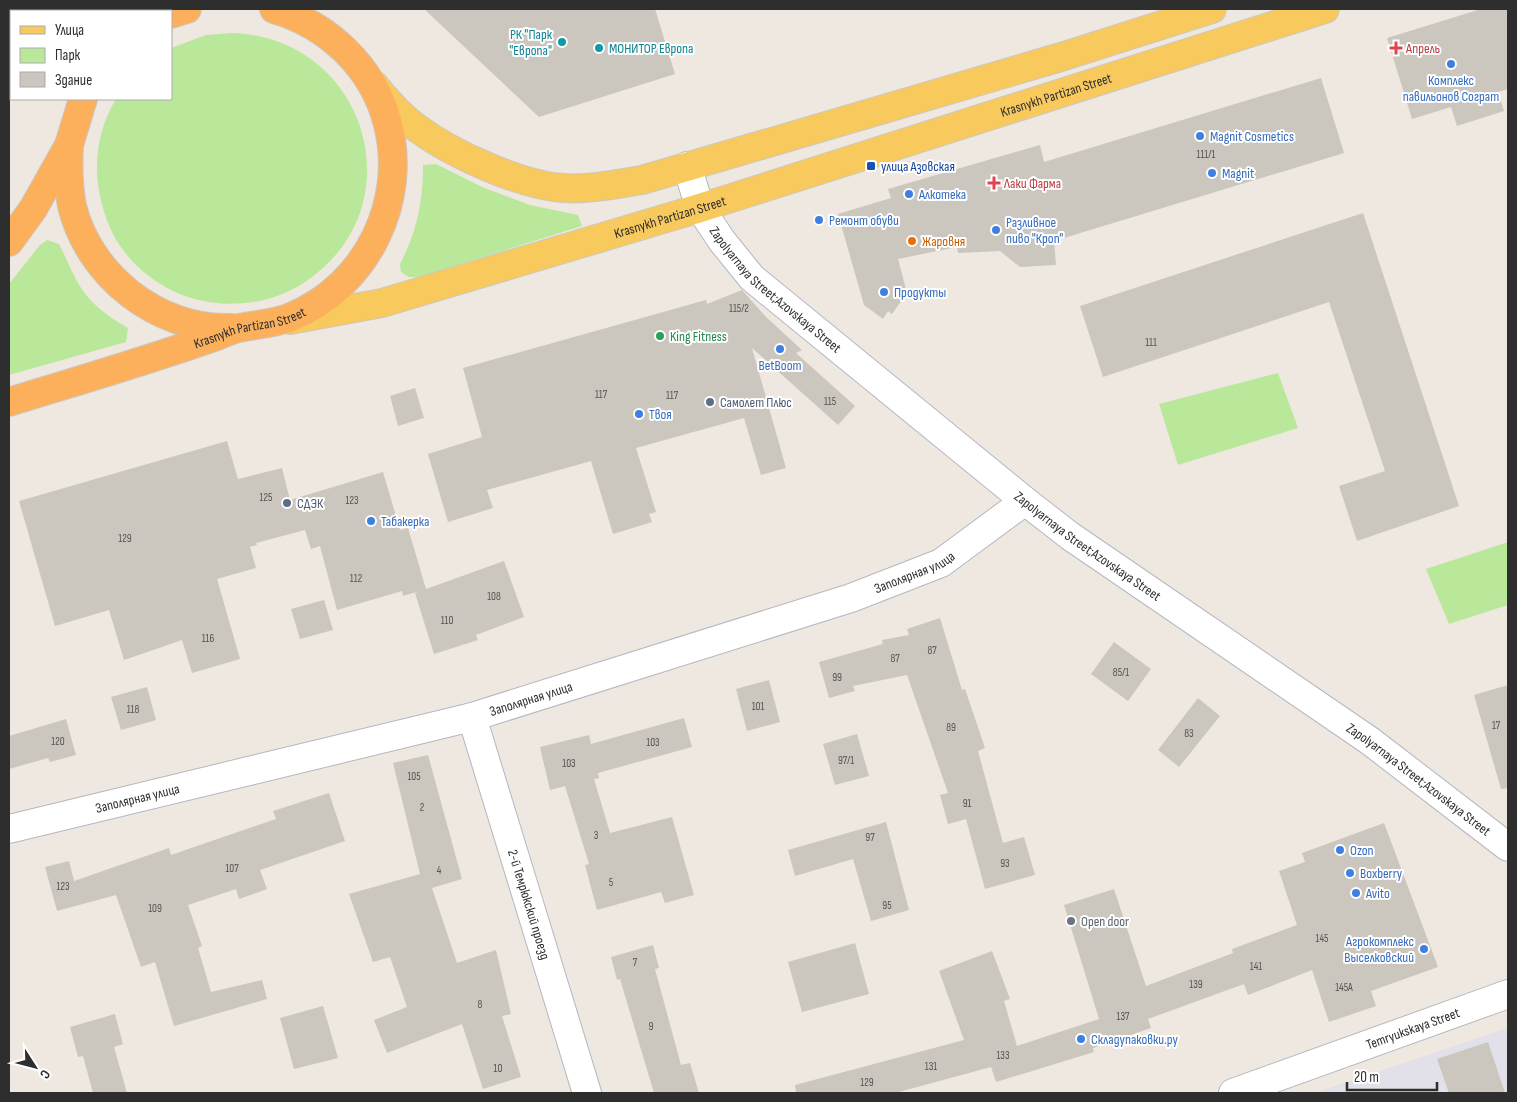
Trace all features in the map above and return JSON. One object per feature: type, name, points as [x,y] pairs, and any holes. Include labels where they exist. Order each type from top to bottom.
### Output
[{"type":"highway","points":[[172,14],[187,9]]},
{"type":"highway","points":[[274,9],[316,27],[359,66]]},
{"type":"highway","points":[[69,145],[68,177],[73,208],[84,238],[111,277],[148,306],[177,320],[208,327],[251,326],[291,316],[331,294],[362,260],[380,227],[391,190],[392,145],[380,101],[321,9]]},
{"type":"highway","points":[[9,242],[33,209],[69,145],[82,100]]},
{"type":"highway","name":"Krasnykh Partizan Street","points":[[9,402],[251,326]]},
{"type":"main road","points":[[359,66],[392,106],[418,129],[453,150],[523,180],[561,188],[598,187],[642,180],[1062,57],[1212,9]]},
{"type":"main road","name":"Krasnykh Partizan Street","points":[[251,326],[382,303],[700,208],[1325,9]]},
{"type":"street","name":"Zapolyarnaya Street;Azovskaya Street","points":[[687,166],[700,208],[722,241],[752,278],[1070,536],[1370,741],[1508,847]]},
{"type":"street","name":"Заполярная улица","points":[[9,829],[472,717],[851,598],[941,563],[1025,501]]},
{"type":"street","name":"2-й Темрюкский проезд","points":[[472,717],[587,1093]]},
{"type":"street","name":"Temryukskaya Street","points":[[1233,1093],[1508,994]]},
{"type":"shaded area","points":[[1508,1028],[1508,1093],[1314,1093]]},
{"type":"green space","points":[[232,33],[279,42],[316,63],[344,94],[362,131],[367,171],[360,212],[340,250],[305,282],[269,299],[256,302],[229,304],[203,301],[176,293],[164,286],[130,259],[114,236],[101,202],[98,185],[98,149],[108,115],[116,100],[172,100],[172,48],[206,35]]},
{"type":"green space","points":[[436,164],[482,187],[530,205],[578,215],[582,226],[420,277],[409,277],[401,272],[400,264],[411,240],[418,216],[422,191],[423,165]]},
{"type":"green space","points":[[47,240],[59,244],[75,278],[88,297],[107,314],[128,328],[126,342],[9,375],[9,284],[40,245]]},
{"type":"green space","points":[[1278,373],[1298,428],[1178,465],[1159,404]]},
{"type":"green space","points":[[1508,542],[1508,605],[1449,624],[1426,569]]},
{"type":"building","name":"РК \"Парк \"Европа\"","points":[[424,9],[655,9],[675,74],[539,117]]},
{"type":"building","name":"Комплекс павильонов Сограт","points":[[1481,9],[1508,9],[1508,89],[1498,92],[1504,111],[1457,126],[1451,107],[1412,119],[1387,38]]},
{"type":"building","points":[[1321,78],[1344,153],[1054,241],[1056,265],[1020,267],[1000,251],[958,253],[957,247],[898,259],[907,293],[892,314],[888,311],[883,319],[864,305],[838,214],[891,198],[888,189],[1040,145],[1044,162]]},
{"type":"building","points":[[1363,213],[1459,506],[1357,541],[1339,486],[1385,471],[1329,302],[1103,377],[1080,306]]},
{"type":"building","points":[[742,290],[765,316],[802,350],[796,353],[855,406],[838,425],[752,348],[786,468],[761,475],[744,418],[636,448],[656,512],[649,514],[652,522],[613,534],[591,461],[487,490],[493,508],[448,522],[428,454],[482,437],[463,368],[706,300],[707,304]]},
{"type":"building","points":[[415,388],[424,418],[398,426],[390,396]]},
{"type":"building","points":[[227,441],[238,479],[282,468],[290,500],[383,472],[400,530],[408,528],[426,589],[504,561],[524,617],[476,635],[478,640],[434,654],[415,593],[420,591],[403,596],[402,591],[337,610],[320,546],[311,549],[305,530],[256,543],[257,545],[250,547],[256,568],[217,579],[240,659],[192,673],[182,640],[124,660],[109,610],[55,626],[19,501]]},
{"type":"building","points":[[324,600],[333,630],[300,639],[291,609]]},
{"type":"building","points":[[940,618],[962,690],[965,689],[985,748],[978,751],[1003,843],[1024,837],[1035,875],[985,889],[966,819],[948,824],[940,795],[948,793],[907,675],[853,686],[855,691],[829,698],[819,662],[883,644],[882,640],[909,635],[907,629]]},
{"type":"building","points":[[1114,642],[1151,669],[1128,701],[1091,674]]},
{"type":"building","points":[[769,680],[780,722],[747,731],[736,689]]},
{"type":"building","points":[[1508,685],[1508,788],[1501,789],[1474,695]]},
{"type":"building","points":[[147,687],[156,720],[121,730],[111,697]]},
{"type":"building","points":[[1198,698],[1220,716],[1179,767],[1158,750]]},
{"type":"building","points":[[684,718],[692,747],[598,773],[599,778],[594,779],[610,833],[672,817],[694,895],[665,903],[661,892],[597,910],[585,865],[589,864],[565,786],[550,790],[540,747],[589,735],[591,744]]},
{"type":"building","points":[[66,719],[76,755],[50,762],[48,758],[9,769],[9,736]]},
{"type":"building","points":[[857,734],[869,776],[835,785],[823,744]]},
{"type":"building","points":[[428,755],[462,879],[432,888],[457,963],[496,950],[511,1014],[502,1016],[521,1077],[483,1089],[462,1024],[387,1053],[374,1020],[407,1007],[390,957],[373,962],[349,894],[420,874],[393,763]]},
{"type":"building","points":[[329,793],[345,841],[260,870],[267,889],[239,899],[236,889],[188,905],[202,946],[198,948],[211,992],[262,980],[267,999],[174,1026],[155,962],[141,967],[116,895],[57,911],[45,867],[69,861],[74,881],[169,848],[171,855],[276,819],[273,811]]},
{"type":"building","points":[[886,822],[909,910],[871,921],[853,859],[795,876],[788,850]]},
{"type":"building","points":[[1384,823],[1438,967],[1371,991],[1376,1006],[1329,1022],[1312,970],[1248,995],[1244,984],[1148,1019],[1151,1028],[1093,1048],[1094,1052],[996,1082],[991,1067],[895,1093],[796,1093],[795,1085],[964,1040],[939,971],[992,951],[1010,999],[1004,1001],[1017,1046],[1099,1019],[1064,905],[1114,889],[1146,986],[1233,953],[1232,949],[1297,925],[1279,871],[1305,862],[1302,853]]},
{"type":"building","points":[[855,943],[869,994],[802,1012],[788,962]]},
{"type":"building","points":[[653,945],[659,968],[655,969],[681,1065],[690,1063],[699,1093],[654,1093],[620,979],[617,980],[611,957]]},
{"type":"building","points":[[323,1006],[338,1058],[294,1069],[280,1018]]},
{"type":"building","points":[[115,1014],[123,1044],[114,1047],[127,1093],[93,1093],[83,1056],[78,1057],[70,1027]]},
{"type":"building","points":[[1488,1042],[1505,1093],[1449,1093],[1437,1059]]},
{"type":"place","name":"РК \"Парк \"Европа\"","points":[[562,42]]},
{"type":"place","name":"МОНИТОР Европа","points":[[599,48]]},
{"type":"place","name":"Апрель","points":[[1396,48]]},
{"type":"place","name":"Комплекс павильонов Сограт","points":[[1451,64]]},
{"type":"place","name":"Magnit Cosmetics","points":[[1200,136]]},
{"type":"place","name":"улица Азовская","points":[[871,166]]},
{"type":"place","name":"Magnit","points":[[1212,173]]},
{"type":"place","name":"Лаки Фарма","points":[[994,183]]},
{"type":"place","name":"Алкотека","points":[[909,194]]},
{"type":"place","name":"Ремонт обуви","points":[[819,220]]},
{"type":"place","name":"Разливное пиво \"Кроп\"","points":[[996,230]]},
{"type":"place","name":"Жаровня","points":[[912,241]]},
{"type":"place","name":"Продукты","points":[[884,292]]},
{"type":"place","name":"King Fitness","points":[[660,336]]},
{"type":"place","name":"BetBoom","points":[[780,349]]},
{"type":"place","name":"Самолет Плюс","points":[[710,402]]},
{"type":"place","name":"Твоя","points":[[639,414]]},
{"type":"place","name":"СДЭК","points":[[287,503]]},
{"type":"place","name":"Табакерка","points":[[371,521]]},
{"type":"place","name":"Ozon","points":[[1340,850]]},
{"type":"place","name":"Boxberry","points":[[1350,873]]},
{"type":"place","name":"Avito","points":[[1356,893]]},
{"type":"place","name":"Open door","points":[[1071,921]]},
{"type":"place","name":"Агрокомплекс Выселковский","points":[[1424,949]]},
{"type":"place","name":"Складупаковки.ру","points":[[1081,1039]]}]
